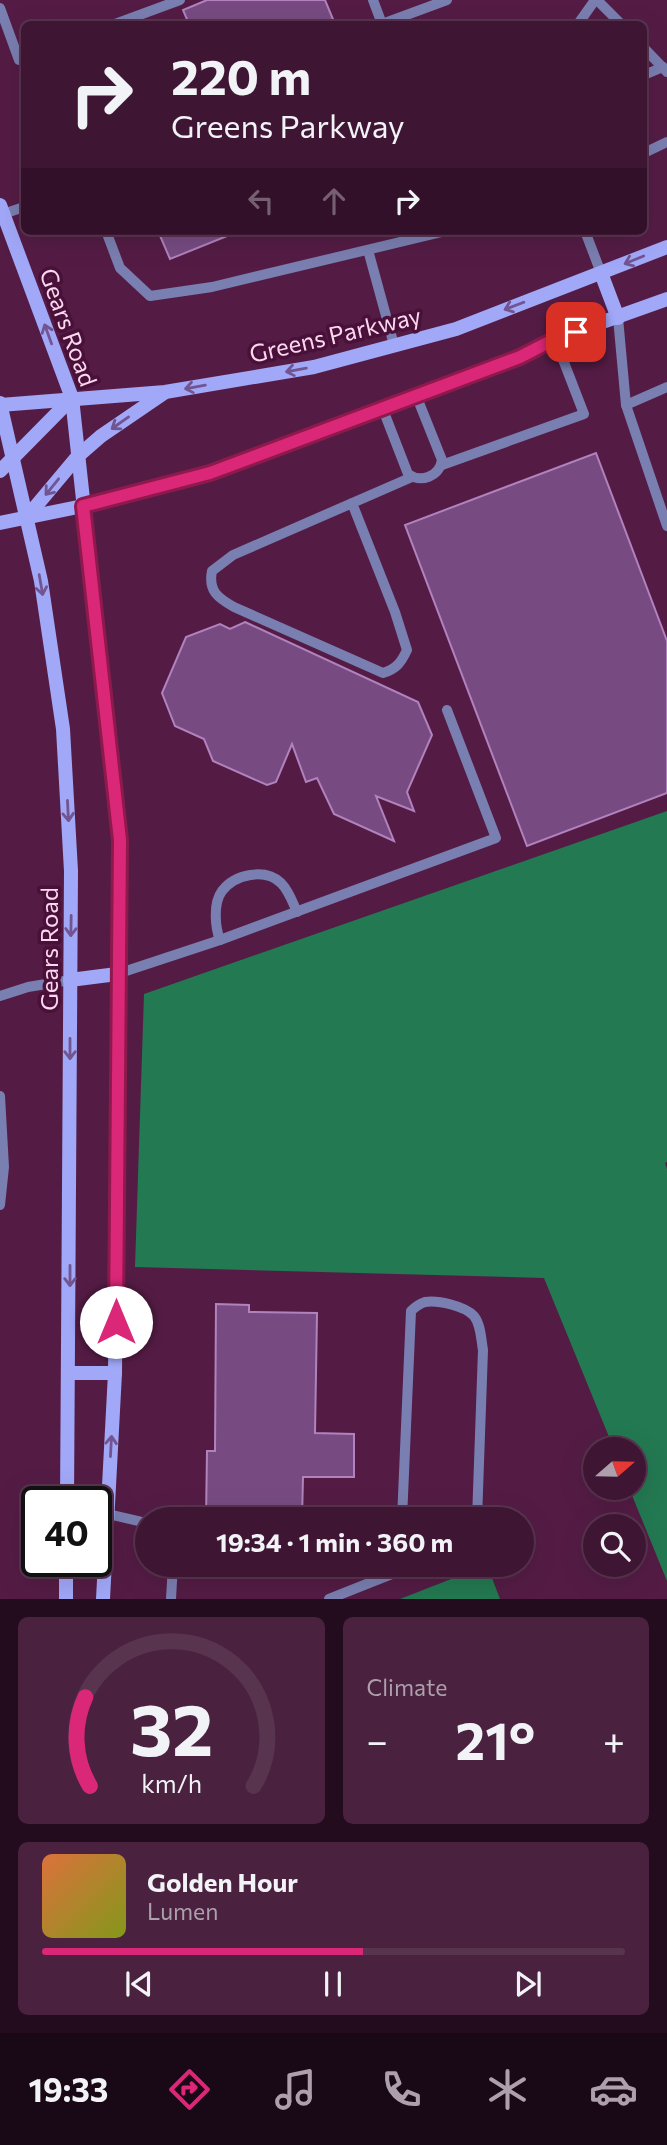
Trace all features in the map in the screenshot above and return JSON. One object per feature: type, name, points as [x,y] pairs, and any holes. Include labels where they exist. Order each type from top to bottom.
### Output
[{"type":"street","name":"Gears Road","points":[[2,209],[72,398],[120,840],[116,1373],[110,1486]]},
{"type":"street","name":"Greens Parkway","points":[[0,405],[165,392],[314,367],[456,329],[667,247]]},
{"type":"street","points":[[601,273],[618,318]]},
{"type":"street","points":[[0,523],[83,506],[210,473],[520,357],[555,339],[667,299]]},
{"type":"street","points":[[26,518],[78,456],[100,436],[165,392]]},
{"type":"street","points":[[0,471],[72,398]]},
{"type":"street","name":"Gears Road","points":[[0,405],[41,582],[63,729],[71,871],[67,1486]]},
{"type":"street","points":[[70,980],[117,974]]},
{"type":"street","points":[[69,1373],[116,1373]]},
{"type":"street","points":[[66,1577],[66,1599]]},
{"type":"street","name":"Gears Road","points":[[103,1599],[104,1577]]},
{"type":"lane","points":[[123,21],[180,0]]},
{"type":"lane","points":[[373,0],[381,21]]},
{"type":"lane","points":[[390,21],[447,0]]},
{"type":"lane","points":[[580,21],[596,0],[618,21]]},
{"type":"lane","points":[[0,8],[19,60],[21,59]]},
{"type":"lane","points":[[647,51],[665,70]]},
{"type":"lane","points":[[647,74],[665,70]]},
{"type":"lane","points":[[647,152],[667,142]]},
{"type":"lane","points":[[2,209],[21,207]]},
{"type":"lane","points":[[108,235],[120,268],[150,296],[212,287],[430,235]]},
{"type":"lane","points":[[587,235],[601,273]]},
{"type":"lane","points":[[368,250],[394,345]]},
{"type":"lane","points":[[618,318],[626,405],[667,526]]},
{"type":"lane","points":[[382,407],[408,474],[416,479],[427,477],[442,465],[584,414],[555,339]]},
{"type":"lane","points":[[626,405],[667,387]]},
{"type":"lane","points":[[416,395],[442,465]]},
{"type":"lane","points":[[352,503],[407,650],[394,670],[383,673],[234,607],[218,598],[211,588],[210,580],[212,571],[233,555],[352,503],[412,477]]},
{"type":"lane","points":[[117,974],[220,940],[496,838],[447,710]]},
{"type":"lane","points":[[220,940],[216,929],[220,893],[244,877],[255,874],[269,875],[279,881],[288,892],[297,912]]},
{"type":"lane","points":[[0,996],[27,987],[70,980]]},
{"type":"lane","points":[[0,1096],[4,1167],[0,1205]]},
{"type":"lane","points":[[403,1507],[411,1311],[417,1305],[427,1302],[452,1305],[465,1310],[474,1316],[480,1330],[482,1350],[477,1507]]},
{"type":"lane","points":[[112,1515],[135,1520]]},
{"type":"lane","points":[[171,1599],[172,1577]]},
{"type":"lane","points":[[329,1599],[379,1577]]},
{"type":"green space","points":[[667,811],[667,1581],[646,1530],[646,1514],[640,1514],[634,1500],[646,1500],[646,1437],[609,1437],[544,1278],[135,1267],[144,994]]},
{"type":"green space","points":[[456,1577],[492,1577],[500,1599],[400,1599]]},
{"type":"building","points":[[207,0],[325,0],[334,21],[188,21],[183,10]]},
{"type":"building","points":[[160,235],[230,235],[170,259]]},
{"type":"building","points":[[596,453],[667,641],[667,793],[527,846],[405,525]]},
{"type":"building","points":[[245,622],[418,702],[432,735],[407,792],[414,811],[376,796],[394,841],[334,814],[317,778],[306,782],[292,744],[276,782],[267,785],[213,761],[204,739],[175,726],[162,693],[186,637],[220,624],[230,629]]},
{"type":"building","points":[[216,1304],[249,1305],[249,1312],[317,1313],[315,1433],[354,1434],[354,1477],[303,1477],[302,1507],[206,1507],[207,1451],[215,1451]]},
{"type":"route","points":[[116,1322],[120,840],[83,506],[210,473],[332,425],[520,357],[555,339],[576,332]]}]
